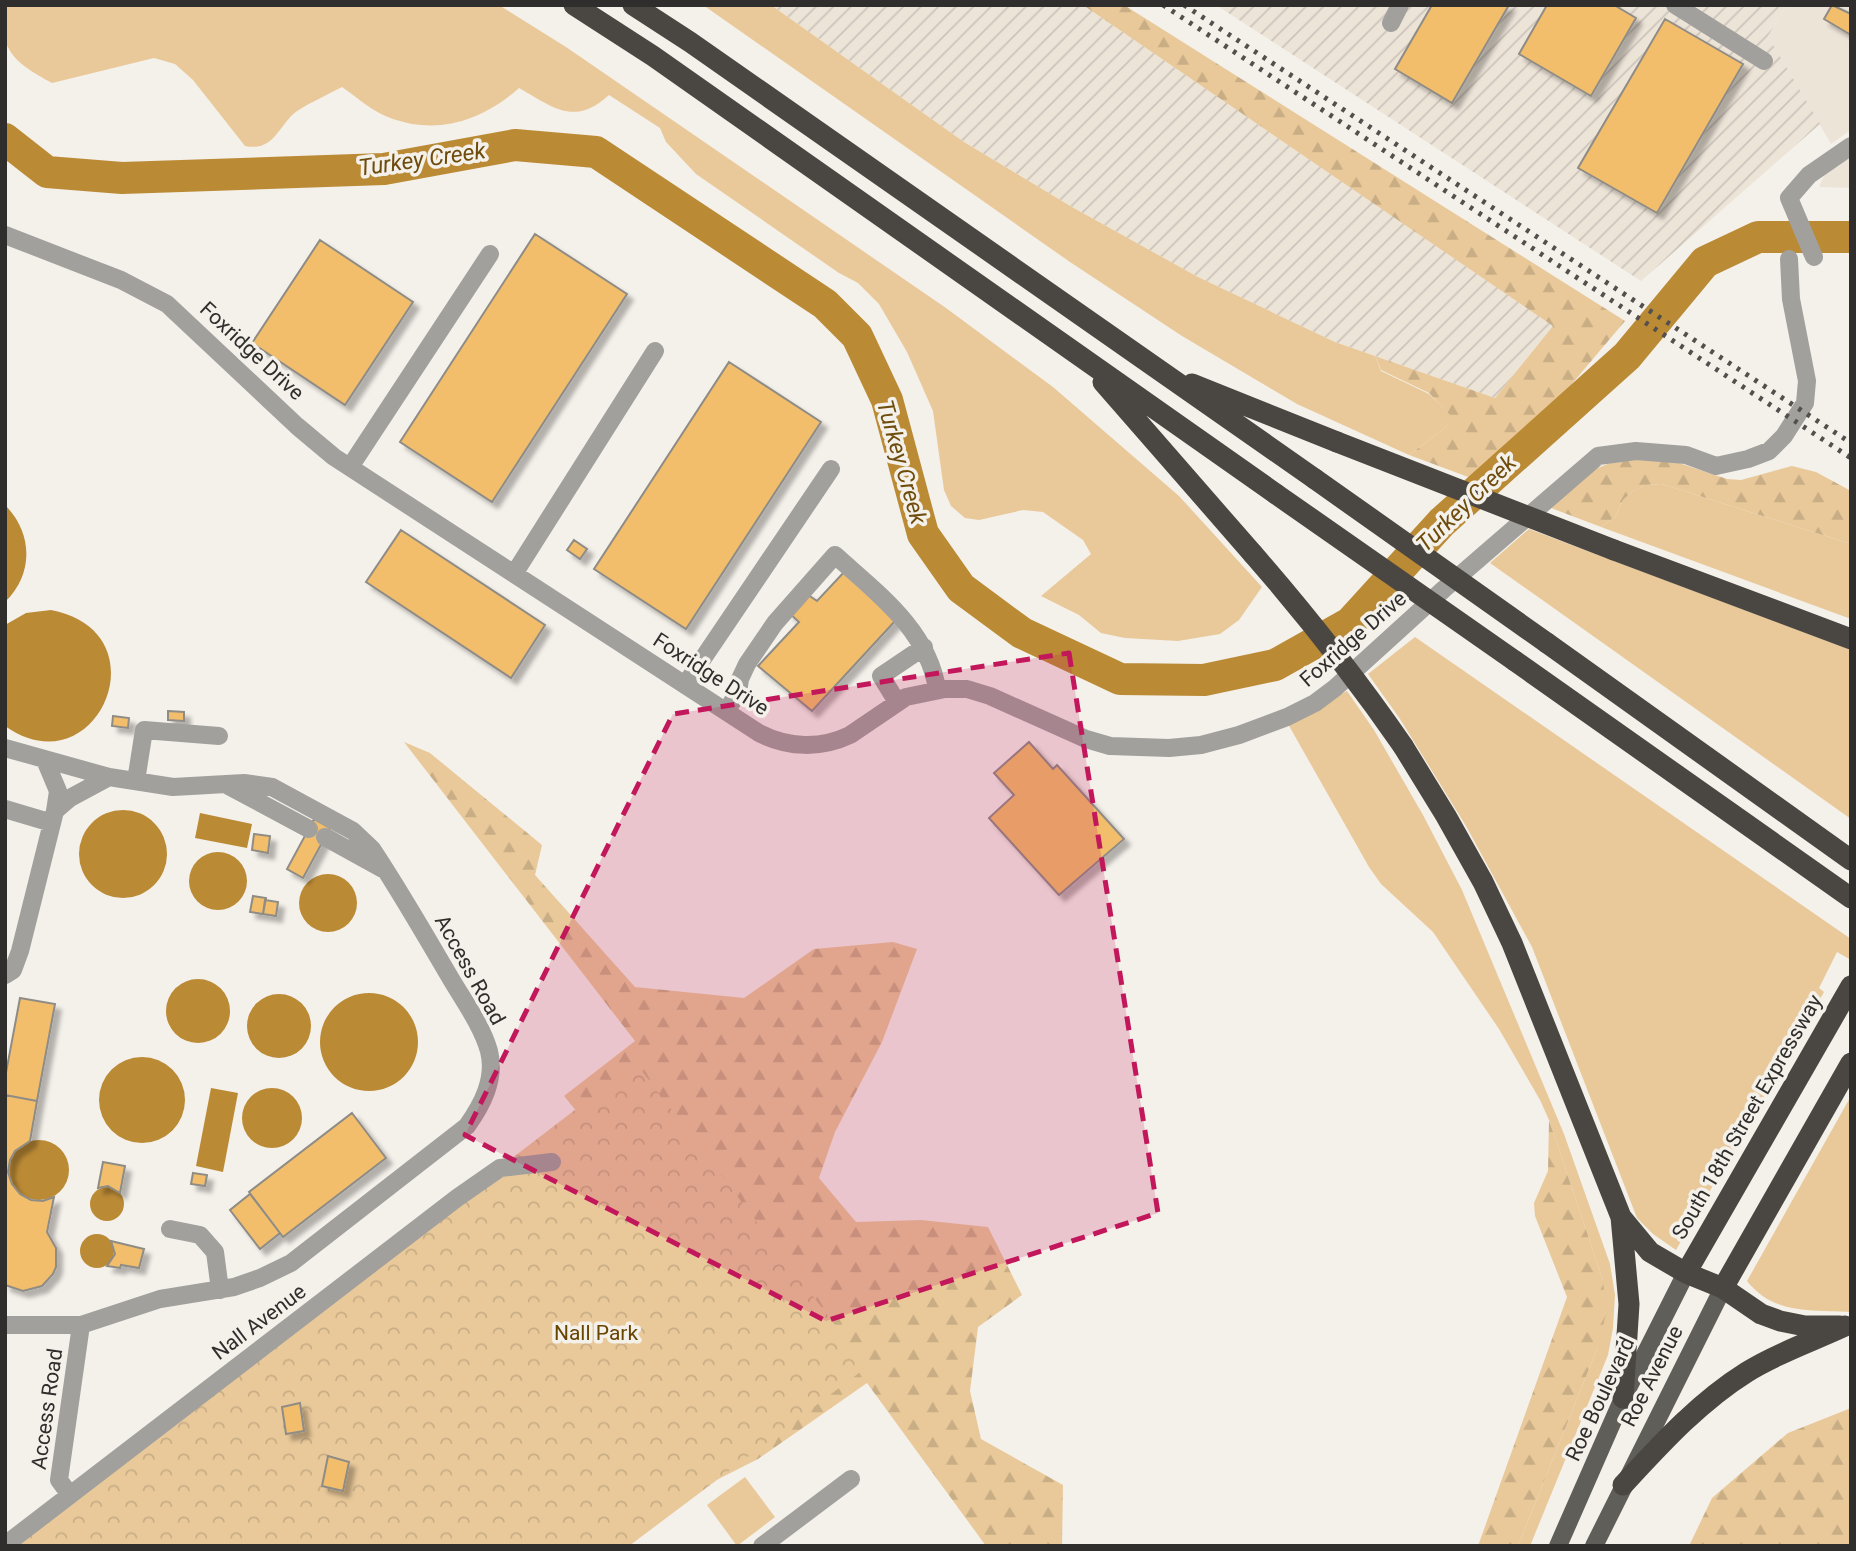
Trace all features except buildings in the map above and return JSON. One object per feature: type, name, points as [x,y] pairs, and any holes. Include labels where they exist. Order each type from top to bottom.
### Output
[{"type":"highway","points":[[574,5],[653,56],[1851,898]]},
{"type":"highway","points":[[634,5],[769,96],[1315,479],[1851,860]]},
{"type":"highway","points":[[1081,357],[1313,623],[1403,746],[1483,882],[1512,943],[1621,1217],[1629,1304],[1623,1398]]},
{"type":"highway","points":[[1155,368],[1614,550],[1851,639]]},
{"type":"highway","name":"South 18th Street Expressway","points":[[1686,1273],[1847,992]]},
{"type":"highway","points":[[1723,1288],[1851,1063]]},
{"type":"highway","points":[[1621,1217],[1650,1252],[1686,1273],[1723,1288],[1760,1314],[1805,1325],[1848,1326]]},
{"type":"highway","points":[[1622,1485],[1686,1418],[1748,1371],[1848,1326]]},
{"type":"main road","name":"Roe Boulevard","points":[[1558,1546],[1623,1398],[1686,1273]]},
{"type":"main road","name":"Roe Avenue","points":[[1622,1485],[1723,1288]]},
{"type":"main road","points":[[1594,1546],[1622,1485]]},
{"type":"street","points":[[1391,23],[1400,5]]},
{"type":"street","points":[[1675,5],[1763,61]]},
{"type":"street","points":[[1814,257],[1789,198],[1809,175],[1851,146]]},
{"type":"street","name":"Foxridge Drive","points":[[5,235],[121,280],[167,304],[316,442],[350,467],[770,739],[806,746],[850,735],[897,702],[915,693],[937,689],[967,690],[990,696],[1086,739],[1110,746],[1169,748],[1201,745],[1239,735],[1287,717],[1315,703],[1335,688],[1444,589],[1598,456],[1636,451],[1661,453],[1686,456],[1716,466],[1769,451],[1784,436],[1805,403],[1807,394],[1807,381],[1790,299],[1790,259]]},
{"type":"street","points":[[350,467],[490,254]]},
{"type":"street","points":[[514,574],[655,352]]},
{"type":"street","points":[[685,685],[831,470]]},
{"type":"street","points":[[726,711],[738,693],[740,679],[747,664],[775,623],[835,555],[891,605],[924,646],[934,670],[937,689]]},
{"type":"street","points":[[897,702],[881,676],[924,646]]},
{"type":"street","points":[[136,781],[144,730],[219,736]]},
{"type":"street","name":"Access Road","points":[[5,748],[109,777],[173,787],[244,783],[272,787],[353,831],[372,849],[387,871],[457,990],[489,1051],[490,1070],[480,1108],[467,1126],[291,1263],[260,1278],[220,1290],[160,1299],[81,1325],[5,1325]]},
{"type":"street","points":[[5,975],[13,970],[20,951],[58,791],[45,760]]},
{"type":"street","points":[[53,817],[70,798],[109,777]]},
{"type":"street","points":[[225,784],[387,871]]},
{"type":"street","points":[[5,809],[53,817]]},
{"type":"street","name":"Nall Avenue","points":[[5,1545],[457,1198],[500,1168],[552,1162]]},
{"type":"street","points":[[170,1229],[200,1235],[215,1252],[220,1290]]},
{"type":"street","name":"Access Road","points":[[70,1495],[59,1480],[81,1325]]},
{"type":"street","points":[[762,1546],[851,1479]]},
{"type":"highlighted area","points":[[1069,653],[1158,1213],[826,1321],[465,1135],[673,714]]},
{"type":"shaded area","points":[[771,5],[1083,5],[1554,326],[1495,398],[1335,342],[1198,277],[1072,207],[964,142]]},
{"type":"shaded area","points":[[1216,5],[1787,5],[1768,36],[1820,124],[1641,281]]},
{"type":"shaded area","points":[[1787,5],[1851,5],[1851,130],[1831,144],[1768,36]]},
{"type":"shaded area","points":[[1851,155],[1851,188],[1819,187],[1825,173]]},
{"type":"shaded area","points":[[5,505],[21,528],[26,554],[21,579],[5,602]]},
{"type":"shaded area","points":[[51,610],[86,624],[105,647],[111,674],[105,701],[90,724],[67,738],[38,741],[5,726],[5,625],[26,613]]},
{"type":"shaded area","points":[[114,810],[132,810],[148,817],[160,829],[167,845],[167,863],[160,879],[148,891],[132,898],[114,898],[98,891],[86,879],[79,863],[79,845],[86,829],[98,817]]},
{"type":"shaded area","points":[[200,813],[252,824],[247,848],[195,838]]},
{"type":"shaded area","points":[[218,852],[229,854],[242,865],[247,881],[245,892],[234,905],[218,910],[207,908],[194,897],[189,881],[191,870],[202,857]]},
{"type":"shaded area","points":[[328,874],[339,876],[352,887],[357,903],[355,914],[344,927],[328,932],[317,930],[304,919],[299,903],[301,892],[312,879]]},
{"type":"shaded area","points":[[192,979],[204,979],[221,988],[228,999],[228,1023],[221,1034],[204,1043],[192,1043],[180,1038],[171,1029],[166,1017],[166,1005],[171,993],[180,984]]},
{"type":"shaded area","points":[[369,993],[388,997],[404,1007],[414,1023],[418,1042],[414,1061],[404,1077],[388,1087],[369,1091],[350,1087],[334,1077],[324,1061],[320,1042],[324,1023],[334,1007],[350,997]]},
{"type":"shaded area","points":[[273,994],[285,994],[302,1003],[309,1014],[309,1038],[302,1049],[285,1058],[273,1058],[261,1053],[252,1044],[247,1032],[247,1020],[252,1008],[261,999]]},
{"type":"shaded area","points":[[142,1057],[166,1064],[178,1076],[185,1100],[178,1124],[166,1136],[142,1143],[118,1136],[106,1124],[99,1100],[106,1076],[118,1064]]},
{"type":"shaded area","points":[[211,1088],[238,1093],[223,1172],[196,1166]]},
{"type":"shaded area","points":[[266,1088],[278,1088],[297,1101],[302,1118],[300,1130],[289,1143],[278,1148],[266,1148],[247,1135],[242,1124],[242,1112],[255,1093]]},
{"type":"shaded area","points":[[33,1140],[45,1140],[61,1148],[67,1158],[67,1182],[61,1192],[45,1200],[33,1200],[17,1192],[9,1176],[9,1164],[17,1148]]},
{"type":"shaded area","points":[[107,1187],[119,1192],[124,1204],[119,1216],[107,1221],[95,1216],[90,1204],[95,1192]]},
{"type":"shaded area","points":[[97,1234],[109,1239],[114,1251],[109,1263],[97,1268],[85,1263],[80,1251],[85,1239]]},
{"type":"green space","points":[[5,5],[499,5],[566,47],[946,308],[1053,387],[1179,496],[1262,587],[1239,620],[1220,634],[1178,641],[1125,638],[1101,633],[1079,615],[1041,596],[1091,554],[1083,540],[1043,512],[1023,510],[979,520],[965,518],[951,506],[944,490],[933,411],[907,352],[879,304],[858,283],[839,273],[696,174],[666,142],[660,128],[609,95],[596,105],[574,112],[553,107],[519,88],[491,109],[475,116],[444,125],[427,125],[410,124],[386,116],[342,87],[297,111],[270,141],[255,147],[245,146],[193,80],[175,64],[154,58],[52,83],[38,75],[17,60],[8,47],[4,31]]},
{"type":"green space","points":[[703,5],[771,5],[964,142],[1072,207],[1198,277],[1335,342],[1375,356],[1381,371],[1429,394],[1451,415],[1446,427],[1409,455],[1297,404],[1182,336],[1070,262]]},
{"type":"green space","points":[[1083,5],[1124,5],[1625,321],[1565,392],[1471,478],[1409,455],[1446,427],[1450,415],[1429,393],[1381,370],[1375,356],[1495,398],[1553,326]]},
{"type":"green space","points":[[1622,458],[1676,462],[1727,479],[1741,480],[1792,466],[1816,472],[1851,491],[1851,544],[1662,484],[1645,485],[1632,492],[1623,500],[1615,517],[1601,527],[1551,508],[1593,470]]},
{"type":"green space","points":[[1662,484],[1851,544],[1851,619],[1601,527],[1615,517],[1623,500],[1632,492],[1645,485]]},
{"type":"green space","points":[[1529,529],[1851,650],[1851,819],[1490,563]]},
{"type":"green space","points":[[1415,637],[1851,939],[1851,960],[1837,952],[1819,988],[1824,992],[1676,1250],[1653,1234],[1637,1218],[1532,947],[1466,826],[1400,719],[1368,674]]},
{"type":"green space","points":[[1347,691],[1374,730],[1462,890],[1564,1134],[1610,1264],[1615,1295],[1608,1355],[1530,1546],[1518,1546],[1597,1349],[1603,1280],[1540,1100],[1499,1029],[1433,932],[1381,884],[1369,867],[1288,724]]},
{"type":"green space","points":[[404,742],[430,753],[542,845],[535,875],[635,987],[744,998],[814,949],[893,942],[917,949],[882,1042],[835,1132],[819,1178],[856,1222],[921,1220],[988,1227],[1022,1295],[978,1327],[970,1391],[981,1439],[1063,1485],[1062,1546],[986,1546],[867,1383],[758,1459],[671,1503],[617,1161],[564,1096],[635,1041]]},
{"type":"green space","name":"Nall Park","points":[[636,1063],[867,1367],[629,1546],[6,1546]]},
{"type":"green space","points":[[1851,1096],[1851,1312],[1808,1310],[1781,1305],[1769,1300],[1747,1281]]},
{"type":"green space","points":[[1549,1120],[1603,1280],[1606,1314],[1597,1349],[1518,1546],[1478,1546],[1567,1297],[1535,1216],[1534,1203],[1548,1171]]},
{"type":"green space","points":[[1851,1408],[1851,1546],[1689,1546],[1712,1498],[1788,1433]]},
{"type":"green space","points":[[745,1477],[775,1517],[737,1546],[707,1505]]},
{"type":"waterway","name":"Turkey Creek","points":[[5,139],[47,172],[122,178],[384,169],[515,145],[596,152],[825,304],[857,336],[887,400],[923,534],[961,588],[1022,633],[1120,679],[1204,680],[1275,665],[1350,623],[1442,522],[1627,356],[1705,262],[1758,237],[1851,237]]},
{"type":"railway","points":[[1163,5],[1851,458]]},
{"type":"railway","points":[[1184,5],[1851,443]]}]
